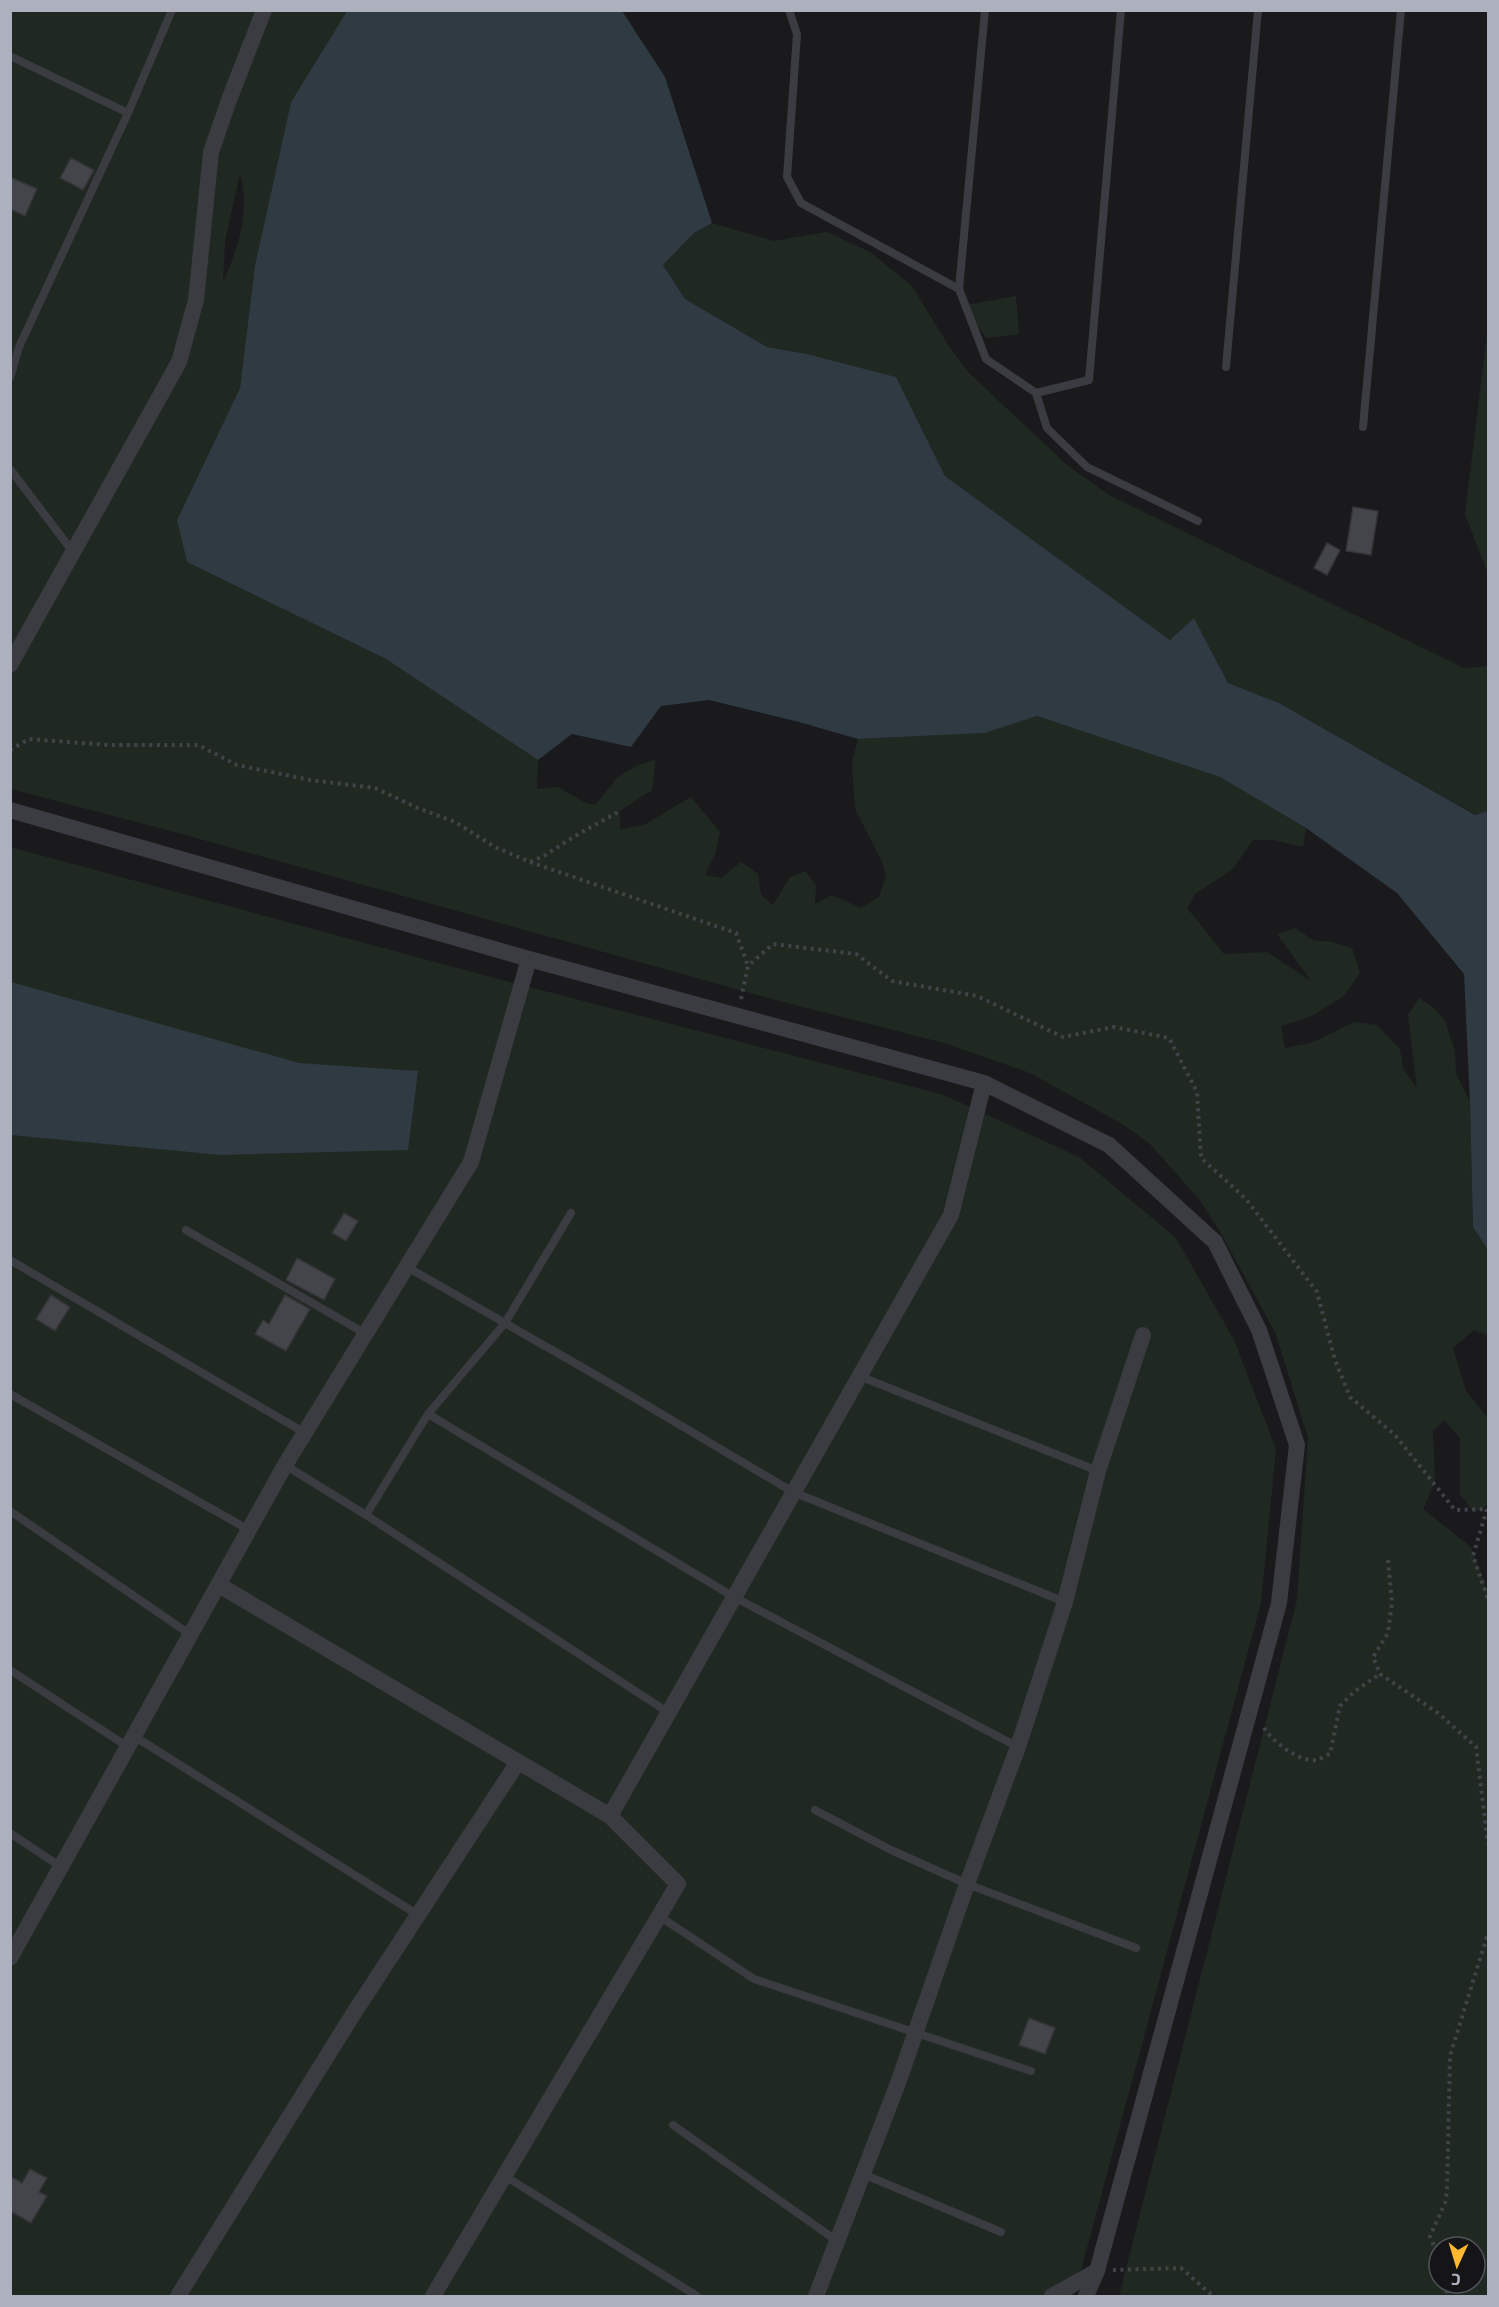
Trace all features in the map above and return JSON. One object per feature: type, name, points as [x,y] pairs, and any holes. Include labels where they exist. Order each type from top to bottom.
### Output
[{"type":"street","points":[[10,665],[179,362],[196,300],[211,153],[264,10]]},
{"type":"street","points":[[10,810],[529,959],[984,1083],[1108,1145],[1215,1242],[1259,1330],[1297,1445],[1279,1603],[1097,2271],[1086,2296]]},
{"type":"street","points":[[10,1958],[285,1466],[471,1162],[529,959]]},
{"type":"street","points":[[610,1816],[951,1215],[984,1083]]},
{"type":"street","points":[[816,2296],[898,2083],[967,1884],[1018,1747],[1065,1602],[1098,1471],[1143,1335]]},
{"type":"street","points":[[219,1585],[610,1816],[678,1884],[433,2296]]},
{"type":"street","points":[[178,2296],[352,2016],[518,1762]]},
{"type":"street","points":[[1052,2296],[1097,2271]]},
{"type":"lane","points":[[10,378],[15,345],[128,113],[172,10]]},
{"type":"lane","points":[[789,10],[797,34],[787,177],[801,202],[959,289]]},
{"type":"lane","points":[[985,10],[959,289],[986,359],[1036,393],[1047,428],[1087,467],[1198,521]]},
{"type":"lane","points":[[1036,393],[1089,380],[1121,10]]},
{"type":"lane","points":[[1226,367],[1258,10]]},
{"type":"lane","points":[[1363,427],[1401,10]]},
{"type":"lane","points":[[10,56],[128,113]]},
{"type":"lane","points":[[10,469],[73,552]]},
{"type":"lane","points":[[366,1515],[428,1414],[505,1323],[571,1214]]},
{"type":"lane","points":[[186,1230],[366,1334]]},
{"type":"lane","points":[[10,1260],[305,1432]]},
{"type":"lane","points":[[407,1267],[794,1492],[1065,1602]]},
{"type":"lane","points":[[859,1376],[1098,1471]]},
{"type":"lane","points":[[10,1394],[249,1530]]},
{"type":"lane","points":[[428,1414],[734,1597],[1018,1747]]},
{"type":"lane","points":[[285,1466],[366,1515],[669,1713]]},
{"type":"lane","points":[[10,1511],[191,1635]]},
{"type":"lane","points":[[10,1670],[418,1915]]},
{"type":"lane","points":[[815,1810],[891,1850],[967,1884],[1136,1948]]},
{"type":"lane","points":[[10,1833],[61,1867]]},
{"type":"lane","points":[[659,1916],[754,1979],[915,2031],[1031,2072]]},
{"type":"lane","points":[[673,2125],[837,2241]]},
{"type":"lane","points":[[863,2174],[1002,2232]]},
{"type":"lane","points":[[505,2176],[697,2296]]},
{"type":"path","points":[[10,750],[29,739],[108,745],[198,745],[237,765],[310,780],[375,788],[455,822],[495,847],[530,862],[736,933],[748,966]]},
{"type":"path","points":[[530,862],[620,811]]},
{"type":"path","points":[[1388,1560],[1392,1603],[1388,1634],[1373,1657],[1380,1674],[1438,1713],[1476,1748],[1488,1844]]},
{"type":"path","points":[[1251,1706],[1270,1737],[1300,1757],[1316,1760],[1330,1754],[1340,1706],[1355,1691],[1380,1674]]},
{"type":"path","points":[[1430,2235],[1445,2203],[1450,2056],[1488,1933]]},
{"type":"path","points":[[1097,2271],[1181,2268],[1213,2296]]},
{"type":"shaded area","points":[[10,11],[347,11],[291,102],[255,265],[240,388],[177,520],[187,562],[386,659],[538,760],[537,789],[558,787],[584,802],[595,805],[617,778],[636,766],[656,759],[652,790],[620,811],[620,829],[644,825],[691,797],[720,832],[715,854],[705,875],[721,878],[741,862],[758,874],[761,895],[773,905],[790,877],[805,871],[816,885],[815,904],[832,895],[861,908],[879,897],[886,876],[882,862],[855,809],[852,762],[858,739],[985,733],[1037,716],[1220,777],[1306,828],[1303,847],[1273,840],[1253,840],[1232,870],[1195,894],[1187,908],[1224,954],[1267,952],[1311,981],[1277,934],[1295,928],[1313,940],[1332,942],[1352,948],[1360,973],[1344,996],[1312,1016],[1281,1026],[1285,1048],[1311,1043],[1354,1022],[1377,1025],[1400,1049],[1403,1068],[1417,1089],[1408,1015],[1419,998],[1433,1007],[1445,1021],[1455,1051],[1456,1073],[1470,1102],[1473,1227],[1488,1250],[1488,1336],[1474,1330],[1453,1348],[1466,1391],[1488,1418],[1488,1505],[1474,1513],[1460,1494],[1460,1438],[1444,1420],[1433,1431],[1435,1482],[1423,1509],[1471,1547],[1488,1592],[1488,2296],[1119,2296],[1297,1600],[1308,1438],[1276,1334],[1222,1235],[1199,1199],[1149,1143],[1122,1124],[1030,1073],[944,1043],[772,999],[182,834],[11,789]],"holes":[[[240,174],[243,187],[241,229],[234,257],[223,282],[225,241]]]},
{"type":"shaded area","points":[[347,11],[622,11],[665,77],[712,223],[694,233],[663,265],[685,299],[767,347],[807,354],[896,377],[945,476],[1170,640],[1194,618],[1228,683],[1279,703],[1475,815],[1488,811],[1488,1250],[1473,1227],[1464,974],[1397,893],[1306,828],[1220,777],[1037,716],[985,733],[858,739],[709,700],[661,706],[631,747],[572,734],[538,760],[386,659],[187,562],[177,520],[240,388],[255,265],[291,102]]},
{"type":"shaded area","points":[[712,223],[773,241],[827,232],[870,252],[912,286],[967,371],[1067,465],[1109,495],[1464,668],[1488,666],[1488,811],[1476,815],[1279,703],[1228,683],[1194,618],[1170,640],[945,476],[896,377],[807,354],[767,347],[685,299],[663,265],[694,233]]},
{"type":"shaded area","points":[[1016,296],[1019,334],[987,338],[961,306]]},
{"type":"shaded area","points":[[1488,325],[1488,574],[1465,514]]},
{"type":"shaded area","points":[[10,847],[472,972],[944,1095],[1079,1157],[1176,1238],[1234,1340],[1276,1449],[1261,1603],[1074,2296],[11,2296]]},
{"type":"shaded area","points":[[11,982],[299,1063],[418,1071],[408,1150],[221,1155],[11,1135]]},
{"type":"building","points":[[71,158],[94,170],[83,190],[60,178]]},
{"type":"building","points":[[10,177],[37,189],[25,216],[10,209]]},
{"type":"building","points":[[1353,507],[1378,511],[1371,555],[1346,551]]},
{"type":"building","points":[[1327,543],[1340,550],[1327,575],[1314,568]]},
{"type":"building","points":[[344,1213],[358,1221],[346,1241],[332,1233]]},
{"type":"building","points":[[297,1258],[335,1279],[324,1300],[286,1280]]},
{"type":"building","points":[[51,1295],[70,1307],[55,1331],[36,1319]]},
{"type":"building","points":[[285,1295],[310,1309],[286,1351],[255,1334],[263,1320],[269,1324]]},
{"type":"building","points":[[1029,2018],[1055,2028],[1045,2054],[1019,2045]]},
{"type":"building","points":[[30,2169],[47,2178],[39,2192],[47,2196],[31,2223],[10,2211],[10,2176],[22,2183]]}]
